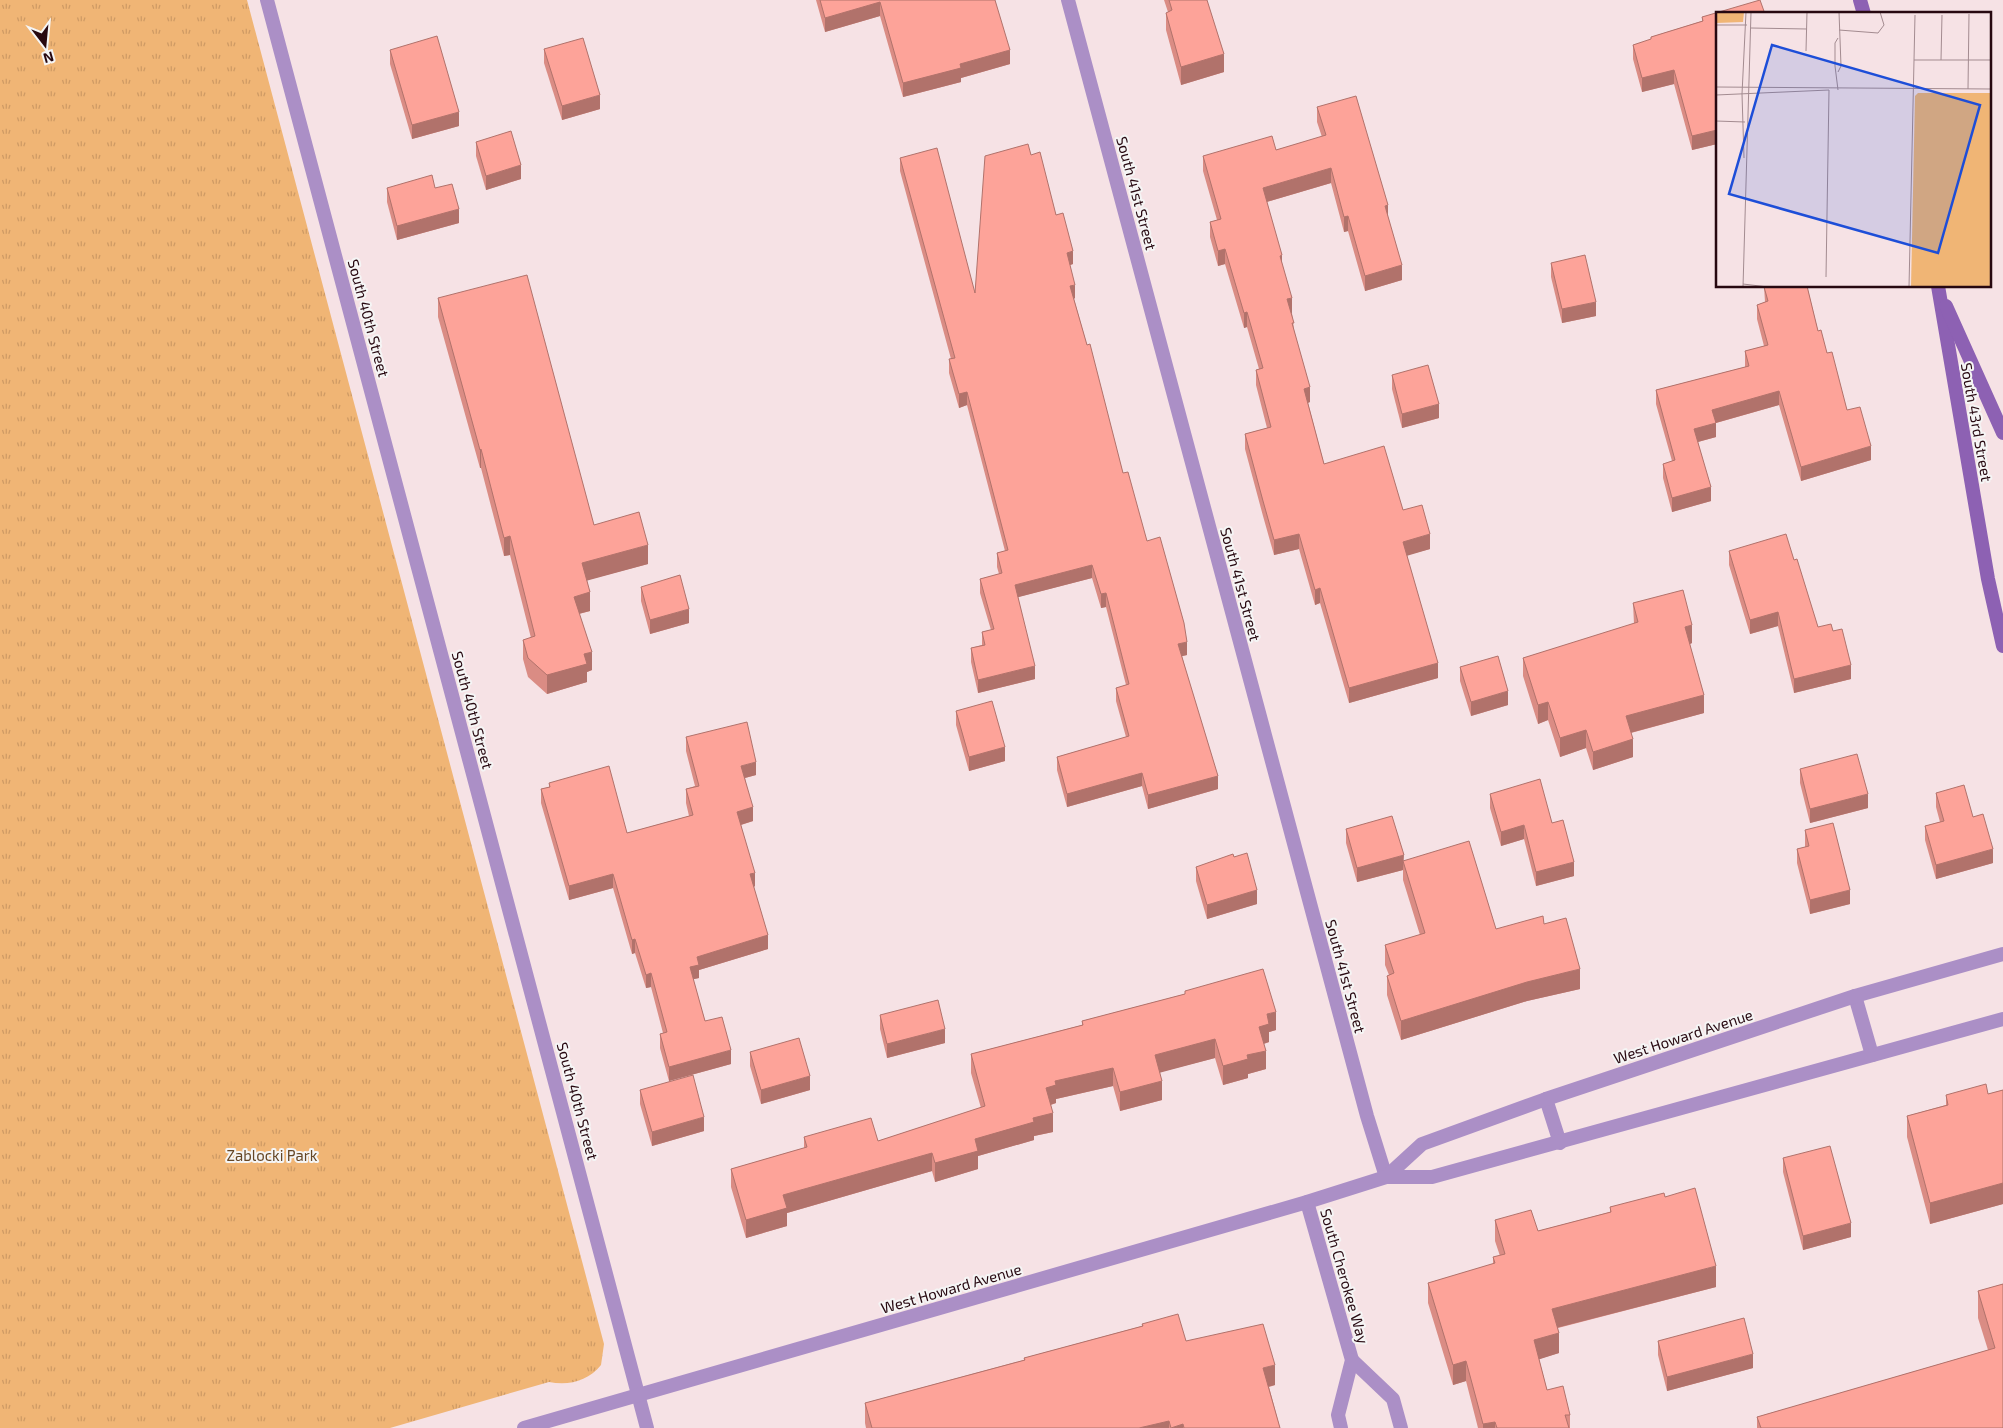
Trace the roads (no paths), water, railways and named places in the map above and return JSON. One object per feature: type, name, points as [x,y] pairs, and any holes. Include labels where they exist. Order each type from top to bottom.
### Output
[{"type":"main road","name":"South 43rd Street","points":[[1938,288],[2003,433]]},
{"type":"main road","name":"South 43rd Street","points":[[1938,288],[1988,579],[2003,646]]},
{"type":"street","name":"South 40th Street","points":[[267,0],[648,1428]]},
{"type":"street","name":"South 41st Street","points":[[1068,0],[1362,1097],[1386,1177]]},
{"type":"street","name":"West Howard Avenue","points":[[1386,1177],[1422,1144],[1546,1099],[1855,996],[2003,954]]},
{"type":"street","points":[[1855,996],[1872,1055]]},
{"type":"street","name":"West Howard Avenue","points":[[524,1428],[1307,1202],[1386,1177],[1432,1177],[2003,1019]]},
{"type":"street","points":[[1546,1099],[1560,1143]]},
{"type":"street","name":"South Cherokee Way","points":[[1307,1202],[1352,1360],[1338,1415],[1342,1428]]},
{"type":"street","name":"South Cherokee Way","points":[[1352,1360],[1393,1399],[1401,1428]]},
{"type":"park label","name":"Zablocki Park","points":[[272,1155]]}]
